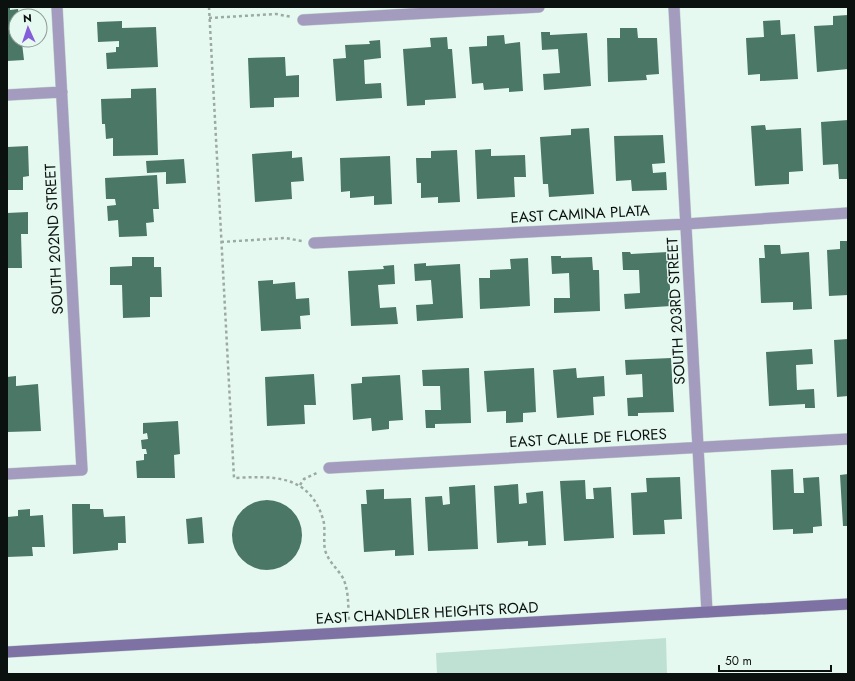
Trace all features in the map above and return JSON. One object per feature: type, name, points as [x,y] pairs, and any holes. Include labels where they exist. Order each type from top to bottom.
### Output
[{"type":"main road","name":"EAST CHANDLER HEIGHTS ROAD","points":[[7,652],[848,604]]},
{"type":"street","name":"SOUTH 202ND STREET","points":[[7,474],[82,470],[57,7]]},
{"type":"street","points":[[303,20],[539,7]]},
{"type":"street","name":"SOUTH 203RD STREET","points":[[674,7],[708,612]]},
{"type":"street","points":[[7,95],[62,92]]},
{"type":"street","name":"EAST CAMINA PLATA","points":[[314,243],[686,224],[848,213]]},
{"type":"street","name":"EAST CALLE DE FLORES","points":[[329,468],[848,439]]},
{"type":"path","points":[[209,7],[234,478],[266,476],[282,478],[300,485],[310,494],[318,506],[323,521],[326,550],[331,563],[343,578],[346,588],[350,632]]},
{"type":"path","points":[[209,18],[276,14],[303,20]]},
{"type":"path","points":[[221,242],[285,238],[314,243]]},
{"type":"path","points":[[300,485],[304,479],[329,468]]},
{"type":"green space","points":[[666,638],[667,674],[437,674],[436,653]]},
{"type":"building","points":[[7,7],[10,7],[8,8],[8,48],[23,48],[24,60],[7,61]]},
{"type":"building","points":[[848,15],[848,69],[817,72],[814,26],[833,25],[833,16]]},
{"type":"building","points":[[780,20],[781,35],[795,34],[798,79],[760,81],[760,74],[748,75],[746,38],[764,37],[763,21]]},
{"type":"building","points":[[122,21],[122,28],[156,27],[158,67],[107,69],[106,53],[116,52],[116,47],[119,47],[119,41],[98,42],[97,22]]},
{"type":"building","points":[[620,28],[637,28],[638,38],[657,38],[659,74],[646,75],[647,80],[608,82],[607,38],[620,38]]},
{"type":"building","points":[[541,32],[550,32],[550,35],[587,33],[591,86],[544,90],[543,74],[560,73],[558,49],[542,50]]},
{"type":"building","points":[[504,35],[505,44],[520,42],[523,91],[509,92],[509,88],[484,90],[483,83],[472,84],[469,47],[487,46],[487,36]]},
{"type":"building","points":[[447,37],[448,49],[452,49],[456,98],[425,100],[425,105],[407,106],[403,49],[431,47],[430,38]]},
{"type":"building","points":[[380,40],[381,58],[364,60],[365,84],[381,83],[382,98],[336,101],[333,59],[346,58],[345,45],[370,44],[369,41]]},
{"type":"building","points":[[285,57],[286,76],[299,75],[299,97],[274,98],[274,107],[250,108],[248,58]]},
{"type":"building","points":[[156,88],[158,155],[113,156],[113,138],[106,139],[105,124],[102,124],[101,99],[131,98],[131,89]]},
{"type":"building","points":[[848,120],[848,179],[839,179],[838,164],[823,165],[821,122]]},
{"type":"building","points":[[765,125],[766,130],[801,128],[803,171],[789,172],[789,184],[755,186],[751,126]]},
{"type":"building","points":[[589,128],[594,194],[549,197],[548,184],[543,184],[540,137],[571,135],[571,129]]},
{"type":"building","points":[[663,135],[665,163],[652,164],[653,173],[666,172],[667,190],[632,191],[631,180],[616,181],[614,136]]},
{"type":"building","points":[[28,146],[29,176],[23,177],[23,190],[7,190],[7,147]]},
{"type":"building","points":[[491,149],[491,156],[525,155],[526,177],[514,177],[515,197],[477,199],[475,150]]},
{"type":"building","points":[[457,150],[460,202],[438,203],[438,197],[421,198],[421,183],[417,183],[416,158],[431,158],[431,151]]},
{"type":"building","points":[[292,151],[292,158],[302,157],[304,181],[291,182],[292,199],[255,202],[252,154]]},
{"type":"building","points":[[390,156],[392,204],[374,205],[374,196],[350,198],[350,191],[341,192],[340,158]]},
{"type":"building","points":[[184,159],[186,183],[166,184],[166,172],[147,173],[146,161]]},
{"type":"building","points":[[157,175],[159,209],[153,209],[154,222],[146,223],[147,236],[119,237],[118,220],[108,221],[107,206],[116,205],[115,199],[106,199],[105,178]]},
{"type":"building","points":[[28,212],[28,234],[21,234],[22,268],[7,268],[7,213]]},
{"type":"building","points":[[840,241],[848,241],[848,295],[829,296],[827,250],[840,249]]},
{"type":"building","points":[[764,245],[780,245],[781,254],[809,252],[812,309],[793,310],[793,302],[761,303],[759,258],[765,258]]},
{"type":"building","points":[[622,252],[630,252],[631,254],[668,252],[671,306],[625,309],[624,294],[640,293],[639,270],[623,270]]},
{"type":"building","points":[[551,256],[561,256],[561,258],[592,257],[593,270],[599,270],[600,311],[554,313],[554,298],[570,298],[569,273],[552,274]]},
{"type":"building","points":[[132,257],[154,257],[154,267],[161,267],[162,297],[150,297],[150,317],[123,318],[122,285],[110,285],[110,267],[132,266]]},
{"type":"building","points":[[528,258],[530,306],[480,309],[479,278],[490,278],[490,270],[511,269],[510,259]]},
{"type":"building","points":[[426,263],[426,266],[460,264],[463,318],[417,321],[416,305],[433,304],[431,280],[415,281],[414,264]]},
{"type":"building","points":[[394,265],[395,284],[378,285],[380,308],[396,307],[398,324],[351,326],[348,271],[384,269],[383,266]]},
{"type":"building","points":[[273,280],[273,284],[295,282],[296,299],[309,298],[310,315],[300,316],[301,329],[261,331],[258,281]]},
{"type":"building","points":[[848,339],[848,396],[837,397],[834,340]]},
{"type":"building","points":[[812,349],[813,364],[796,365],[797,390],[814,389],[815,408],[805,408],[805,404],[769,406],[766,352]]},
{"type":"building","points":[[671,358],[674,412],[638,413],[638,416],[628,416],[627,398],[643,397],[642,374],[626,375],[625,360]]},
{"type":"building","points":[[469,368],[471,423],[435,424],[435,428],[426,428],[425,410],[441,410],[440,386],[423,386],[422,370]]},
{"type":"building","points":[[534,368],[536,412],[523,413],[523,422],[506,423],[506,411],[487,412],[484,371]]},
{"type":"building","points":[[576,368],[577,378],[604,376],[605,396],[593,397],[594,415],[557,418],[553,370]]},
{"type":"building","points":[[314,374],[316,405],[304,405],[305,424],[267,426],[265,377]]},
{"type":"building","points":[[400,375],[403,420],[389,421],[389,429],[372,431],[371,418],[353,420],[351,384],[362,383],[362,377]]},
{"type":"building","points":[[16,376],[16,386],[38,384],[41,431],[7,432],[7,377]]},
{"type":"building","points":[[178,421],[180,454],[174,455],[175,478],[137,478],[136,461],[144,460],[144,454],[147,454],[146,449],[142,449],[141,440],[148,439],[147,433],[143,434],[143,423]]},
{"type":"building","points":[[793,469],[794,493],[804,493],[803,478],[819,477],[822,526],[813,527],[813,533],[793,534],[793,529],[773,530],[771,470]]},
{"type":"building","points":[[848,474],[848,526],[843,526],[840,475]]},
{"type":"building","points":[[680,477],[682,519],[664,520],[665,534],[633,535],[631,493],[647,492],[646,478]]},
{"type":"building","points":[[585,480],[586,499],[594,499],[593,488],[611,487],[614,538],[564,541],[560,481]]},
{"type":"building","points":[[518,484],[519,504],[527,503],[526,493],[543,491],[546,545],[528,546],[528,541],[497,543],[494,486]]},
{"type":"building","points":[[475,485],[478,549],[428,551],[425,497],[442,496],[443,505],[450,504],[449,487]]},
{"type":"building","points":[[384,489],[384,499],[411,498],[414,555],[395,556],[395,550],[364,552],[361,504],[367,504],[366,490]]},
{"type":"building","points":[[267,500],[280,503],[292,510],[299,522],[302,535],[299,548],[292,560],[280,567],[267,570],[254,567],[242,560],[235,548],[232,535],[235,522],[242,510],[254,503]]},
{"type":"building","points":[[72,504],[90,504],[90,509],[103,509],[104,517],[125,516],[126,543],[118,543],[118,550],[73,554]]},
{"type":"building","points":[[30,509],[30,516],[43,515],[45,547],[32,547],[33,556],[7,557],[7,517],[18,516],[18,510]]},
{"type":"building","points":[[202,517],[204,543],[188,544],[186,519]]}]
